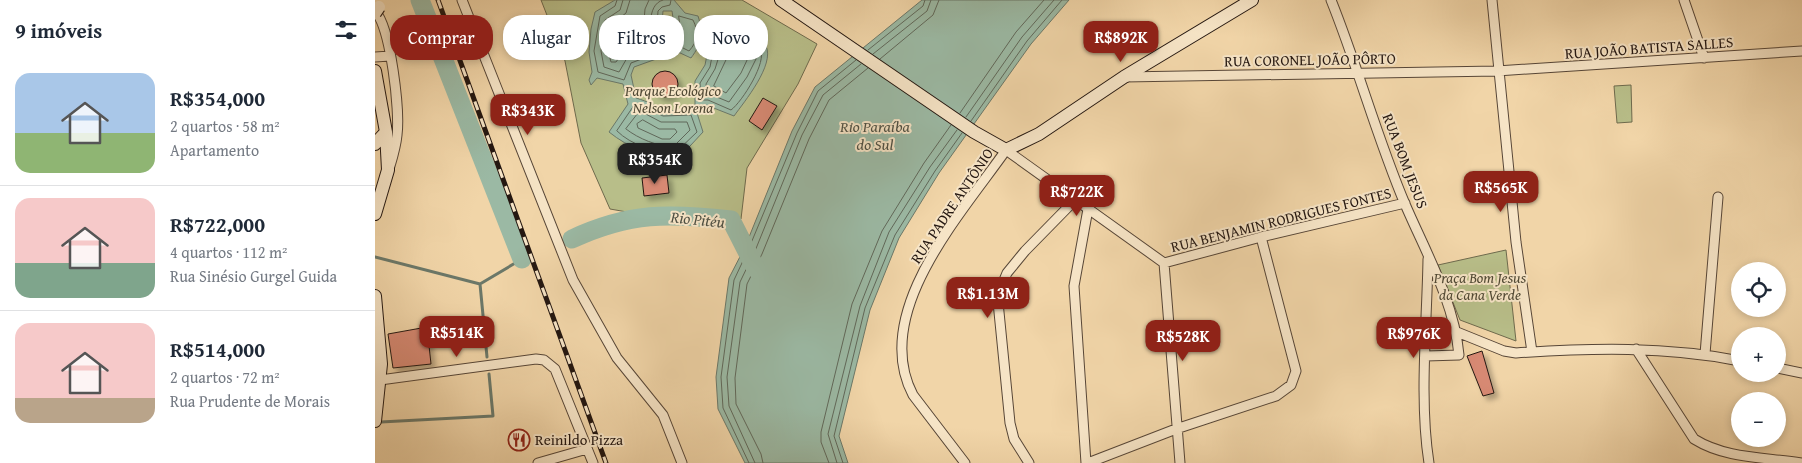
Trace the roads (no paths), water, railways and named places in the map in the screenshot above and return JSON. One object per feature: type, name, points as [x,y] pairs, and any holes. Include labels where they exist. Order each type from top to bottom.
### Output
[{"type":"main road","points":[[781,0],[974,132],[1006,150],[1045,130],[1124,77],[1252,0]]},
{"type":"main road","points":[[375,71],[385,129],[383,175],[375,214]]},
{"type":"main road","points":[[375,144],[385,129]]},
{"type":"main road","points":[[375,301],[381,364],[377,381],[375,421]]},
{"type":"street","points":[[462,0],[573,280],[617,358],[663,415],[682,463]]},
{"type":"street","name":"RUA BOM JESUS","points":[[1331,0],[1405,204],[1429,253],[1457,332]]},
{"type":"street","points":[[1492,0],[1497,71],[1516,242],[1532,352]]},
{"type":"street","points":[[1684,0],[1704,58]]},
{"type":"street","points":[[375,57],[390,56],[379,8]]},
{"type":"street","name":"RUA JOÃO BATISTA SALLES","points":[[1497,71],[1802,51]]},
{"type":"street","points":[[383,175],[397,134],[397,110],[391,60]]},
{"type":"street","name":"RUA CORONEL JOÃO PÔRTO","points":[[1124,77],[1497,71]]},
{"type":"street","points":[[1006,150],[1164,264],[1180,463]]},
{"type":"street","name":"RUA PADRE ANTÔNIO","points":[[965,463],[913,395],[902,364],[902,338],[908,306],[934,252],[1006,150]]},
{"type":"street","points":[[1705,354],[1718,198]]},
{"type":"street","points":[[1029,463],[1014,439],[1010,423],[998,302],[1007,273],[1025,251],[1075,200]]},
{"type":"street","name":"RUA BENJAMIN RODRIGUES FONTES","points":[[1164,264],[1261,236],[1405,204]]},
{"type":"street","points":[[1087,210],[1074,286],[1087,463],[1176,429],[1276,396],[1291,385],[1296,371],[1261,236]]},
{"type":"street","points":[[1429,253],[1426,356],[1426,442],[1429,463]]},
{"type":"street","points":[[1426,356],[1459,354],[1457,332],[1505,351],[1636,349],[1705,354],[1731,359]]},
{"type":"street","points":[[1636,349],[1694,439],[1707,447],[1722,452],[1802,462]]},
{"type":"street","points":[[377,381],[537,359],[544,360],[555,369],[593,463]]},
{"type":"street","points":[[1786,370],[1802,373]]},
{"type":"street","points":[[538,463],[587,449]]},
{"type":"water","points":[[615,0],[674,0],[685,13],[694,15],[694,54],[691,58],[684,55],[684,15],[673,15],[672,11],[663,11],[663,15],[599,15],[599,60],[653,60],[634,67],[631,75],[636,98],[664,109],[678,111],[695,107],[695,81],[706,60],[767,60],[766,63],[751,93],[734,116],[706,105],[697,113],[703,132],[678,159],[641,151],[609,132],[628,104],[623,84],[597,78],[591,85],[589,80],[592,72],[589,52],[591,29],[595,12]]},
{"type":"water","name":"Rio Paraíba do Sul","points":[[922,0],[1069,0],[1031,44],[939,173],[899,238],[870,310],[839,436],[848,463],[745,463],[718,409],[716,377],[729,278],[745,247],[792,131],[815,87]]},
{"type":"waterway","points":[[420,0],[522,259]]},
{"type":"waterway","name":"Rio Pitéu","points":[[572,239],[593,230],[631,219],[688,216],[731,220],[756,269]]},
{"type":"waterway","points":[[375,257],[480,284],[522,259]]},
{"type":"waterway","points":[[480,284],[487,357]]},
{"type":"waterway","points":[[381,422],[493,416],[489,374]]},
{"type":"railway","points":[[438,0],[606,463]]},
{"type":"place","name":"Reinildo Pizza","points":[[519,440]]},
{"type":"park label","name":"Parque Ecológico Nelson Lorena","points":[[673,100]]},
{"type":"park label","name":"Praça Bom Jesus da Cana Verde","points":[[1480,286]]}]
